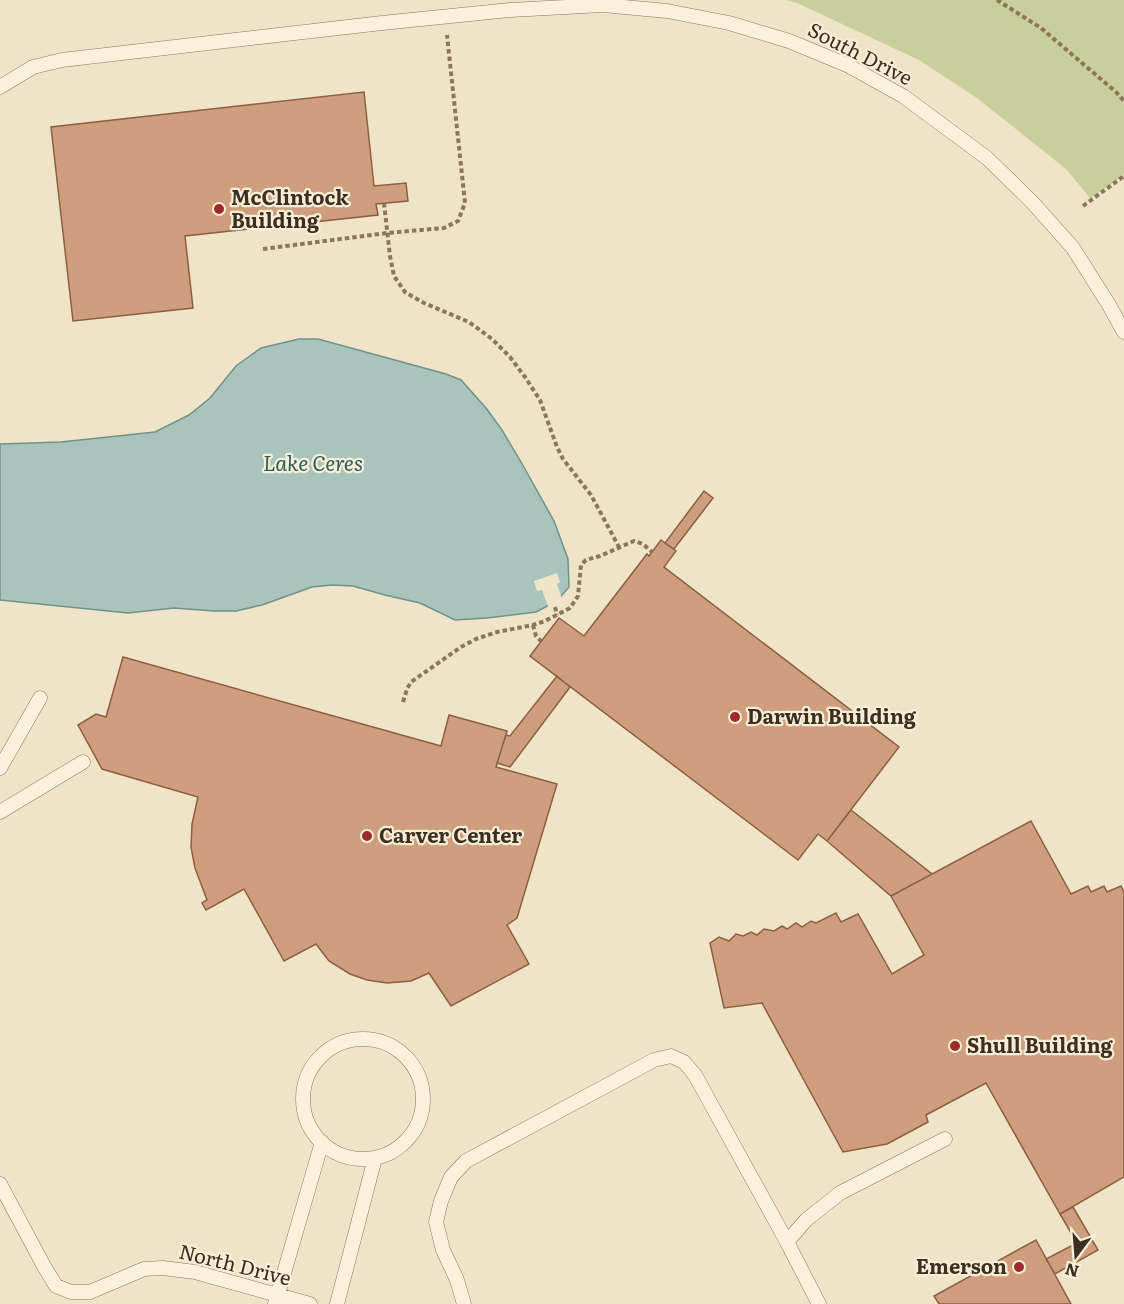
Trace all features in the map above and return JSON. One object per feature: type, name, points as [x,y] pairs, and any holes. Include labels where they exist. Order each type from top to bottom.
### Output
[{"type":"lane","name":"South Drive","points":[[0,87],[33,68],[62,60],[445,16],[489,6],[603,5],[667,11],[729,23],[779,38],[847,65],[903,96],[987,158],[1033,202],[1073,248],[1124,332]]},
{"type":"lane","points":[[0,768],[40,698]]},
{"type":"lane","points":[[0,812],[83,762]]},
{"type":"lane","points":[[352,1039],[375,1040],[396,1048],[405,1055],[422,1084],[423,1107],[416,1129],[400,1146],[375,1158],[357,1159],[334,1152],[322,1142],[309,1125],[304,1113],[303,1088],[313,1065],[331,1048],[352,1039]]},
{"type":"lane","points":[[464,1304],[457,1280],[443,1250],[436,1222],[441,1201],[451,1177],[466,1161],[654,1060],[670,1056],[684,1062],[695,1075],[819,1304]]},
{"type":"lane","points":[[787,1242],[806,1220],[840,1193],[945,1139]]},
{"type":"lane","points":[[276,1299],[322,1142]]},
{"type":"lane","points":[[337,1304],[375,1158]]},
{"type":"lane","name":"North Drive","points":[[0,1184],[56,1286],[70,1292],[90,1293],[144,1269],[163,1268],[195,1272],[276,1299],[310,1304]]},
{"type":"path","points":[[997,0],[1041,28],[1124,101]]},
{"type":"path","points":[[263,249],[444,228],[458,220],[465,203],[445,16]]},
{"type":"path","points":[[1083,206],[1124,176]]},
{"type":"path","points":[[384,203],[394,276],[405,292],[424,303],[469,322],[492,339],[510,357],[540,400],[556,447],[591,495],[620,547]]},
{"type":"path","points":[[403,702],[411,682],[461,647],[497,632],[533,625],[570,608],[578,596],[581,565],[586,560],[634,541],[643,544],[652,552]]},
{"type":"path","points":[[555,607],[557,615]]},
{"type":"path","points":[[533,625],[536,636],[541,641]]},
{"type":"green space","points":[[785,0],[1124,0],[1124,175],[1090,198],[1066,169],[977,98],[919,60],[797,3]]},
{"type":"water","name":"Lake Ceres","points":[[299,339],[318,339],[461,380],[502,430],[554,521],[568,559],[569,587],[557,601],[536,612],[455,620],[420,603],[353,586],[332,585],[312,587],[262,605],[236,611],[174,608],[128,613],[0,600],[0,444],[61,442],[155,432],[189,415],[210,398],[236,366],[261,348]]},
{"type":"pier","points":[[557,573],[560,582],[557,584],[562,599],[549,609],[542,590],[537,591],[534,581]]},
{"type":"building","name":"McClintock Building","points":[[364,92],[374,186],[406,183],[408,201],[376,204],[378,215],[185,236],[193,308],[73,321],[51,127]]},
{"type":"building","points":[[704,491],[713,498],[674,549],[665,543]]},
{"type":"building","name":"Darwin Building","points":[[661,540],[676,551],[664,567],[899,747],[827,841],[818,834],[798,860],[530,656],[559,618],[584,636],[647,554],[649,556]]},
{"type":"building","name":"Carver Center","points":[[123,657],[441,746],[449,715],[507,731],[496,767],[557,784],[517,918],[507,925],[529,964],[451,1006],[429,973],[411,981],[387,983],[367,980],[350,974],[329,961],[316,944],[284,961],[244,889],[206,910],[202,903],[207,900],[195,868],[191,847],[192,824],[198,797],[102,769],[78,725],[96,714],[106,717]]},
{"type":"building","points":[[557,676],[570,687],[510,767],[497,763],[506,735],[510,736]]},
{"type":"building","points":[[851,810],[932,874],[891,896],[827,841]]},
{"type":"building","name":"Shull Building","points":[[1031,821],[1071,894],[1088,886],[1091,892],[1104,886],[1107,892],[1121,886],[1124,892],[1124,1177],[1060,1214],[986,1083],[926,1115],[928,1122],[887,1144],[843,1152],[762,1003],[724,1008],[710,943],[719,937],[729,941],[736,934],[743,936],[751,932],[757,935],[764,929],[774,931],[782,926],[787,929],[796,923],[802,927],[811,921],[816,923],[836,913],[841,922],[858,914],[892,974],[924,955],[891,896]]},
{"type":"building","points":[[1073,1207],[1098,1250],[1055,1274],[1046,1259],[1077,1243],[1060,1214]]},
{"type":"building","name":"Emerson","points":[[1036,1240],[1071,1304],[939,1304],[934,1296]]},
{"type":"place","name":"McClintock Building","points":[[219,209]]},
{"type":"place","name":"Darwin Building","points":[[735,717]]},
{"type":"place","name":"Carver Center","points":[[367,836]]},
{"type":"place","name":"Shull Building","points":[[955,1046]]},
{"type":"place","name":"Emerson","points":[[1019,1267]]}]
